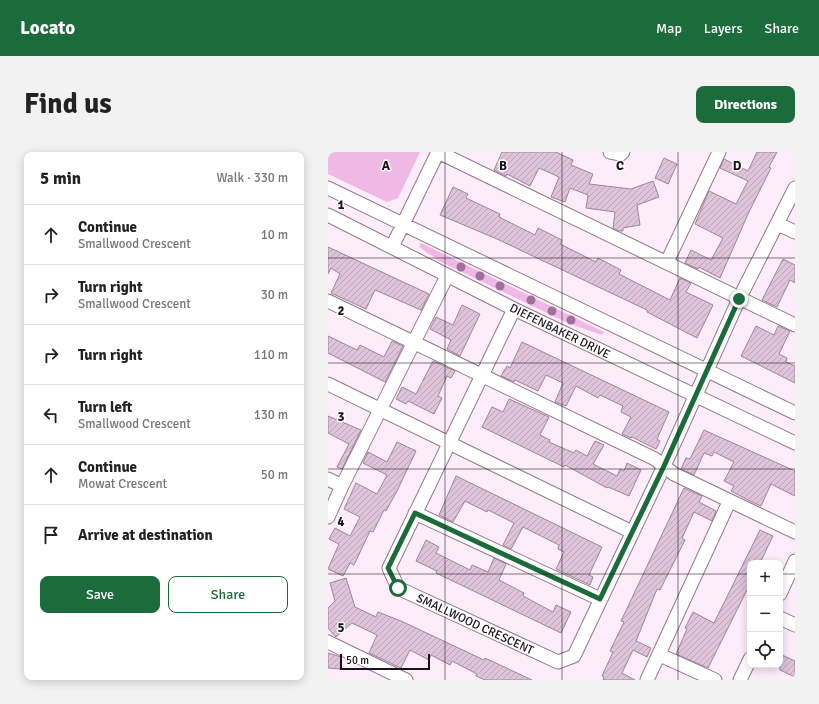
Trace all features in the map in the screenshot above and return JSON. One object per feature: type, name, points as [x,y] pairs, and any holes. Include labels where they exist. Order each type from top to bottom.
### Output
[{"type":"street","points":[[392,247],[438,152],[795,325]]},
{"type":"street","points":[[610,152],[621,154],[623,152]]},
{"type":"street","points":[[667,262],[719,152]]},
{"type":"street","points":[[328,188],[795,413]]},
{"type":"street","name":"SMALLWOOD CRESCENT","points":[[514,309],[388,568],[398,588],[558,662],[574,656],[696,397],[739,299],[795,188]]},
{"type":"street","name":"DIEFENBAKER DRIVE","points":[[328,215],[514,309],[795,443]]},
{"type":"street","points":[[778,224],[795,232]]},
{"type":"street","points":[[328,517],[447,276]]},
{"type":"street","points":[[328,301],[655,459],[674,474],[729,502],[795,532]]},
{"type":"street","points":[[328,384],[448,444],[632,532]]},
{"type":"street","points":[[328,479],[342,486]]},
{"type":"street","points":[[647,680],[660,655],[729,502]]},
{"type":"street","points":[[415,513],[600,599]]},
{"type":"street","points":[[783,587],[795,561]]},
{"type":"street","points":[[783,619],[795,625]]},
{"type":"street","points":[[328,642],[406,680]]},
{"type":"street","points":[[660,655],[715,680]]},
{"type":"street","points":[[740,680],[747,665]]},
{"type":"shaded area","points":[[328,152],[420,152],[398,198],[387,202],[328,174]]},
{"type":"shaded area","points":[[421,243],[604,332],[602,335],[570,324],[439,261],[419,247]]},
{"type":"building","points":[[502,152],[556,152],[573,160],[571,165],[593,174],[589,184],[631,189],[653,181],[659,197],[637,205],[640,225],[623,228],[623,231],[619,231],[613,228],[615,212],[586,208],[588,195],[570,188],[565,202],[551,197],[559,177],[539,168],[530,186],[507,174],[506,176],[494,170]]},
{"type":"building","points":[[757,152],[777,152],[720,278],[699,267],[698,269],[685,263],[691,250],[711,260],[723,238],[695,224],[709,191],[736,204],[748,181],[720,168],[724,159],[748,171]]},
{"type":"building","points":[[664,158],[677,164],[668,184],[655,178]]},
{"type":"building","points":[[453,187],[468,194],[466,198],[500,214],[499,217],[535,235],[538,228],[562,240],[560,244],[596,262],[598,258],[621,270],[619,274],[670,300],[680,278],[691,283],[686,292],[713,305],[697,338],[647,312],[647,310],[497,239],[440,215]]},
{"type":"building","points":[[328,247],[429,294],[421,310],[375,290],[366,309],[331,293],[340,274],[331,268],[328,274]]},
{"type":"building","points":[[783,259],[795,265],[795,283],[790,280],[777,307],[762,300]]},
{"type":"building","points":[[462,305],[480,314],[460,356],[447,349],[451,340],[430,329],[436,317],[453,325]]},
{"type":"building","points":[[756,326],[774,335],[778,326],[790,331],[779,354],[787,358],[786,362],[795,366],[795,383],[741,356]]},
{"type":"building","points":[[328,336],[357,350],[360,345],[384,357],[392,341],[403,346],[385,382],[328,353]]},
{"type":"building","points":[[522,342],[669,412],[657,439],[660,441],[656,449],[632,437],[631,438],[622,434],[631,417],[621,412],[623,406],[600,395],[598,398],[576,386],[566,406],[555,402],[563,383],[546,375],[538,391],[515,380],[514,382],[501,376],[507,366],[510,368]]},
{"type":"building","points":[[433,361],[455,371],[451,378],[447,376],[438,396],[442,398],[434,414],[408,401],[406,404],[396,399],[402,387],[416,394]]},
{"type":"building","points":[[509,399],[549,417],[540,435],[550,440],[549,442],[574,453],[576,450],[587,456],[595,441],[604,445],[593,464],[617,476],[620,469],[624,471],[627,463],[641,470],[629,496],[608,487],[607,488],[565,465],[564,467],[482,427],[492,407],[503,412]]},
{"type":"building","points":[[328,416],[361,430],[342,469],[337,467],[349,444],[328,433]]},
{"type":"building","points":[[704,430],[795,471],[795,496],[771,484],[761,506],[731,491],[734,486],[724,481],[734,462],[714,452],[712,456],[704,453],[694,475],[681,469],[686,458],[690,459]]},
{"type":"building","points":[[397,442],[416,451],[397,491],[386,511],[384,510],[373,532],[370,531],[354,565],[350,563],[343,576],[328,569],[339,544],[329,539],[335,528],[350,536],[360,517],[344,509],[356,483],[377,494],[387,475],[363,463],[368,452],[387,462]]},
{"type":"building","points":[[456,476],[602,547],[589,575],[593,577],[590,585],[556,569],[564,552],[558,549],[559,545],[523,527],[511,549],[503,545],[514,523],[488,510],[487,512],[465,501],[453,522],[439,515]]},
{"type":"building","points":[[684,488],[702,496],[699,502],[716,511],[712,521],[694,512],[682,538],[685,540],[660,590],[657,589],[636,641],[651,648],[647,657],[633,650],[622,673],[635,680],[603,680],[604,677],[602,676],[613,652],[610,651],[624,622],[621,621]]},
{"type":"building","points":[[760,530],[773,536],[761,560],[747,560],[747,590],[708,668],[676,654],[687,629],[685,628],[693,612],[714,623]]},
{"type":"building","points":[[426,540],[439,547],[436,553],[470,570],[472,565],[488,572],[494,558],[506,564],[499,580],[524,593],[523,596],[553,612],[556,605],[571,612],[561,633],[436,573],[437,571],[416,561]]},
{"type":"building","points":[[346,578],[355,607],[376,617],[378,612],[401,621],[484,660],[485,658],[532,680],[485,680],[476,676],[477,674],[452,661],[450,665],[431,655],[429,660],[410,650],[401,668],[369,653],[377,635],[352,623],[336,637],[328,628],[328,608],[335,601],[330,583]]},
{"type":"building","points":[[328,653],[341,657],[340,669],[328,668]]},
{"type":"building","points":[[783,655],[795,661],[795,677],[780,670],[780,668],[783,668]]},
{"type":"route","points":[[398,588],[388,568],[415,513],[600,599],[702,384],[739,299]]}]
